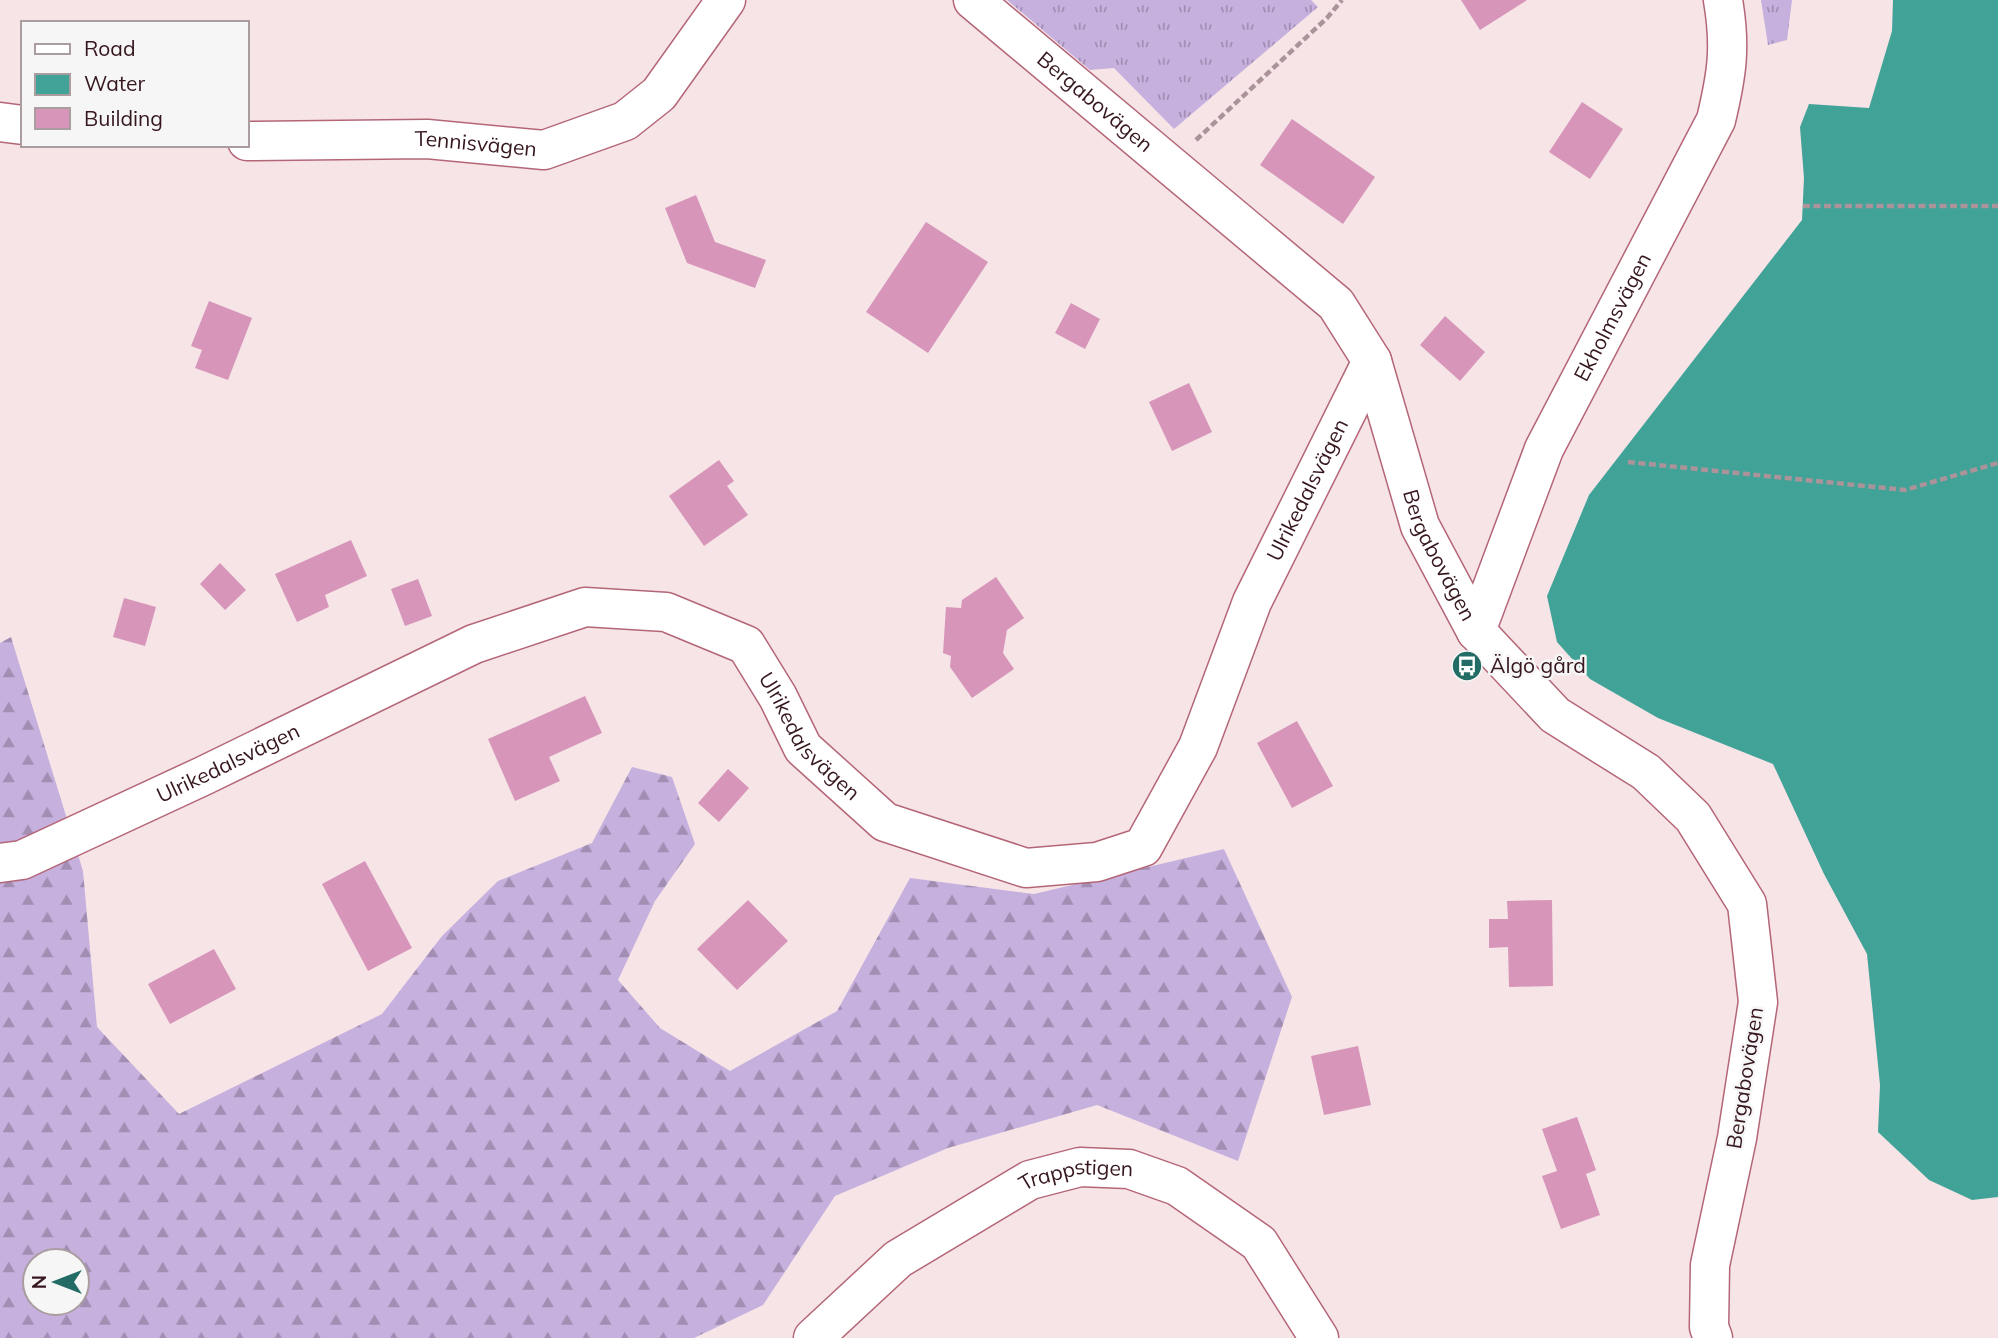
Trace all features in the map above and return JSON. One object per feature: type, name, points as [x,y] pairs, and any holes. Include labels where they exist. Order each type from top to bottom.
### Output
[{"type":"street","name":"Tennisvägen","points":[[248,141],[427,139],[544,150],[625,121],[659,94],[726,0]]},
{"type":"street","name":"Bergabovägen","points":[[973,0],[1336,304],[1372,361],[1420,526],[1476,631],[1555,715],[1646,772],[1693,817],[1747,904],[1758,1002],[1737,1138],[1710,1265],[1709,1327],[1713,1338]]},
{"type":"street","name":"Ekholmsvägen","points":[[1476,631],[1544,449],[1716,120],[1726,77],[1728,33],[1723,0]]},
{"type":"street","points":[[0,122],[21,125]]},
{"type":"street","name":"Ulrikedalsvägen","points":[[0,863],[22,860],[203,776],[474,644],[584,607],[666,612],[746,645],[778,697],[803,748],[885,822],[1026,868],[1097,862],[1143,847],[1198,747],[1252,602],[1372,361]]},
{"type":"street","name":"Trappstigen","points":[[813,1338],[898,1259],[1031,1180],[1080,1167],[1129,1169],[1177,1186],[1259,1243],[1319,1338]]},
{"type":"path","points":[[1170,163],[1327,18],[1342,0]]},
{"type":"path","points":[[1803,206],[1998,206]]},
{"type":"path","points":[[1628,462],[1905,490],[1998,463]]},
{"type":"green space","points":[[1007,0],[1311,0],[1318,7],[1174,129],[1114,68],[1090,70]]},
{"type":"green space","points":[[1761,0],[1792,0],[1787,40],[1768,45]]},
{"type":"green space","points":[[11,637],[83,871],[97,1027],[179,1114],[382,1014],[442,936],[498,881],[592,843],[632,767],[672,777],[695,844],[655,901],[618,980],[660,1028],[730,1071],[837,1011],[910,878],[1034,894],[1224,849],[1292,997],[1238,1161],[1097,1105],[948,1148],[835,1196],[763,1305],[694,1338],[0,1338],[0,643]]},
{"type":"water","points":[[1893,0],[1998,0],[1998,1197],[1972,1200],[1929,1180],[1878,1132],[1880,1085],[1867,954],[1824,874],[1773,764],[1658,718],[1590,679],[1557,642],[1547,596],[1589,495],[1802,220],[1804,178],[1800,127],[1809,104],[1869,108],[1892,31]]},
{"type":"building","points":[[1461,0],[1527,0],[1480,30]]},
{"type":"building","points":[[1582,102],[1623,129],[1590,179],[1549,152]]},
{"type":"building","points":[[1292,119],[1375,177],[1343,224],[1260,165]]},
{"type":"building","points":[[696,195],[715,242],[766,260],[755,288],[687,263],[665,208]]},
{"type":"building","points":[[926,222],[988,262],[928,353],[866,312]]},
{"type":"building","points":[[209,301],[252,318],[228,380],[195,368],[202,350],[191,346]]},
{"type":"building","points":[[1071,303],[1100,319],[1085,349],[1055,333]]},
{"type":"building","points":[[1445,316],[1485,352],[1460,381],[1420,345]]},
{"type":"building","points":[[1189,383],[1212,432],[1172,451],[1149,402]]},
{"type":"building","points":[[719,460],[734,481],[727,486],[748,515],[704,546],[669,496]]},
{"type":"building","points":[[351,540],[367,576],[325,595],[329,607],[297,622],[275,574]]},
{"type":"building","points":[[220,563],[246,590],[225,610],[200,584]]},
{"type":"building","points":[[996,577],[1024,618],[1007,630],[1003,653],[1014,669],[972,698],[950,667],[951,656],[943,653],[946,607],[961,608],[962,600]]},
{"type":"building","points":[[418,579],[432,616],[405,626],[391,589]]},
{"type":"building","points":[[124,598],[156,607],[145,646],[113,637]]},
{"type":"building","points":[[585,696],[602,733],[549,757],[560,781],[515,801],[488,739]]},
{"type":"building","points":[[1297,721],[1333,786],[1292,808],[1257,743]]},
{"type":"building","points":[[728,769],[749,788],[719,822],[698,803]]},
{"type":"building","points":[[365,861],[412,948],[368,971],[322,884]]},
{"type":"building","points":[[748,900],[788,941],[737,990],[697,949]]},
{"type":"building","points":[[1552,900],[1553,986],[1509,987],[1508,947],[1489,948],[1489,919],[1508,919],[1507,901]]},
{"type":"building","points":[[214,949],[236,989],[170,1024],[148,984]]},
{"type":"building","points":[[1358,1046],[1371,1105],[1324,1115],[1311,1056]]},
{"type":"building","points":[[1577,1117],[1596,1170],[1586,1174],[1600,1215],[1561,1229],[1542,1176],[1557,1171],[1542,1129]]},
{"type":"place","name":"Älgö gård","points":[[1467,666]]}]
